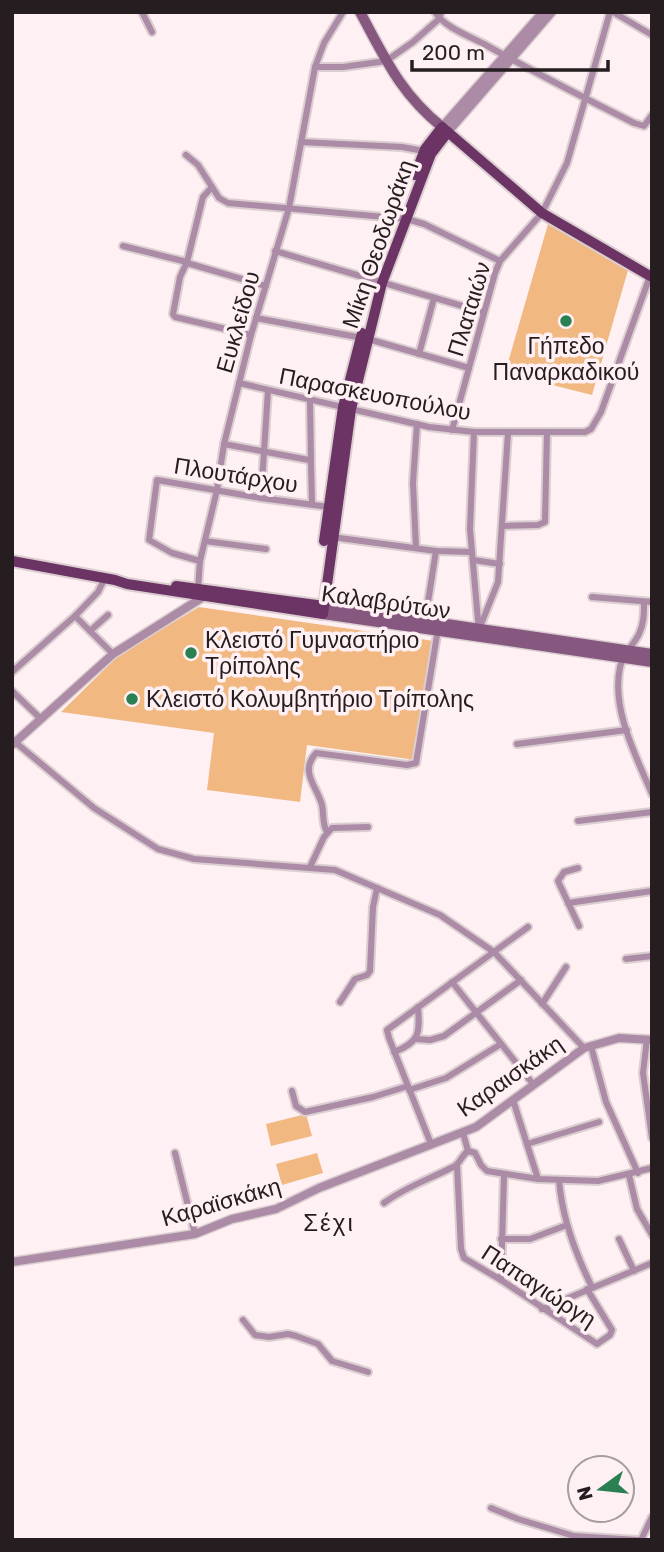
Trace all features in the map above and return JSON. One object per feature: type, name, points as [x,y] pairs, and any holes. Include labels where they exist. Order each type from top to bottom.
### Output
[{"type":"main road","points":[[360,12],[403,88],[445,130],[542,213],[651,274]]},
{"type":"main road","name":"Μίκη Θεοδωράκη","points":[[403,218],[424,151],[445,130]]},
{"type":"main road","name":"Μίκη Θεοδωράκη","points":[[328,536],[329,507],[347,408],[379,282],[403,218],[431,154],[445,130]]},
{"type":"main road","name":"Μίκη Θεοδωράκη","points":[[319,610],[347,408]]},
{"type":"main road","name":"Καλαβρύτων","points":[[12,561],[127,584],[202,592],[626,654],[652,654]]},
{"type":"main road","name":"Καλαβρύτων","points":[[319,610],[425,621],[438,627]]},
{"type":"main road","name":"Καλαβρύτων","points":[[626,654],[652,662]]},
{"type":"street","points":[[142,12],[152,32]]},
{"type":"street","name":"Ευκλείδου","points":[[202,592],[200,561],[217,490],[224,444],[251,335],[289,208],[315,66],[324,43],[343,12]]},
{"type":"street","name":"Μίκη Θεοδωράκη","points":[[509,58],[543,12]]},
{"type":"street","name":"Μίκη Θεοδωράκη","points":[[445,130],[552,12]]},
{"type":"street","points":[[612,12],[652,35]]},
{"type":"street","name":"Πλαταιών","points":[[452,430],[483,312],[500,261],[542,213],[567,163],[584,98],[612,12]]},
{"type":"street","points":[[315,66],[343,68],[386,61],[400,52],[438,14],[509,58],[643,126],[652,115]]},
{"type":"street","points":[[302,142],[402,147],[424,151]]},
{"type":"street","points":[[186,155],[198,165],[219,198],[228,203],[403,218],[424,224],[500,261]]},
{"type":"street","points":[[212,187],[202,197],[187,262],[180,277],[174,316],[251,335]]},
{"type":"street","points":[[123,246],[266,286]]},
{"type":"street","points":[[275,251],[483,312]]},
{"type":"street","name":"Παρασκευοπούλου","points":[[239,383],[452,430],[508,433],[585,432],[595,424],[651,274]]},
{"type":"street","points":[[419,354],[434,298]]},
{"type":"street","points":[[256,318],[364,338],[469,368]]},
{"type":"street","points":[[261,498],[268,390]]},
{"type":"street","points":[[310,400],[312,504]]},
{"type":"street","points":[[416,548],[412,483],[417,424]]},
{"type":"street","points":[[474,432],[470,529],[479,633]]},
{"type":"street","points":[[502,526],[543,524],[546,517],[547,432]]},
{"type":"street","points":[[479,633],[496,589],[500,564],[508,433]]},
{"type":"street","points":[[224,444],[311,461]]},
{"type":"street","name":"Πλουτάρχου","points":[[200,561],[172,552],[149,540],[157,480],[329,507]]},
{"type":"street","points":[[328,536],[436,551],[472,552]]},
{"type":"street","points":[[205,541],[266,549]]},
{"type":"street","points":[[425,621],[436,551]]},
{"type":"street","points":[[473,560],[500,564]]},
{"type":"street","points":[[12,672],[75,616],[110,579]]},
{"type":"street","points":[[202,592],[113,654],[14,743],[94,808],[158,849],[194,859],[335,870],[440,915],[494,952],[542,1004],[588,1047],[606,1102],[638,1173]]},
{"type":"street","points":[[592,597],[652,602]]},
{"type":"street","points":[[643,602],[643,624],[620,666],[619,695],[627,730],[652,794]]},
{"type":"street","points":[[90,631],[108,615]]},
{"type":"street","points":[[75,616],[113,654]]},
{"type":"street","points":[[327,832],[320,798],[309,776],[311,762],[316,753],[407,765],[416,763],[438,627]]},
{"type":"street","points":[[12,691],[41,719]]},
{"type":"street","points":[[517,744],[627,730]]},
{"type":"street","points":[[578,821],[652,812]]},
{"type":"street","points":[[310,867],[327,832],[335,827],[368,827]]},
{"type":"street","points":[[578,868],[564,872],[559,877],[559,884],[579,926]]},
{"type":"street","points":[[340,1002],[355,979],[367,975],[370,971],[373,907],[377,888]]},
{"type":"street","points":[[568,904],[652,891]]},
{"type":"street","points":[[431,1144],[387,1030],[528,927]]},
{"type":"street","points":[[626,959],[652,956]]},
{"type":"street","points":[[542,1004],[566,967]]},
{"type":"street","points":[[394,1052],[416,1039],[430,1040],[444,1035],[521,980]]},
{"type":"street","points":[[452,982],[533,1084]]},
{"type":"street","points":[[416,1039],[419,1031],[418,1007]]},
{"type":"street","name":"Καραισκάκη","points":[[431,1144],[483,1123],[533,1084],[588,1047],[619,1038],[649,1040]]},
{"type":"street","points":[[649,1040],[643,1073],[652,1138]]},
{"type":"street","points":[[292,1091],[296,1106],[304,1112],[373,1097],[446,1078],[501,1044]]},
{"type":"street","points":[[513,1100],[537,1179]]},
{"type":"street","points":[[527,1144],[598,1122]]},
{"type":"street","points":[[463,1133],[468,1152]]},
{"type":"street","name":"Καραϊσκάκη","points":[[12,1262],[195,1234],[232,1219],[286,1205],[319,1188],[431,1144]]},
{"type":"street","points":[[384,1203],[457,1165],[461,1157],[468,1152],[474,1153],[483,1168],[504,1175],[537,1179],[598,1181],[652,1168]]},
{"type":"street","points":[[175,1153],[195,1234]]},
{"type":"street","name":"Παπαγιώργη","points":[[457,1165],[463,1256],[597,1344],[610,1335],[612,1330],[590,1288]]},
{"type":"street","points":[[501,1280],[500,1238],[504,1175]]},
{"type":"street","points":[[629,1175],[638,1209],[652,1235]]},
{"type":"street","points":[[559,1180],[567,1225],[590,1288]]},
{"type":"street","points":[[500,1238],[530,1239],[567,1225]]},
{"type":"street","points":[[619,1239],[634,1271]]},
{"type":"street","points":[[542,1309],[652,1263]]},
{"type":"street","points":[[243,1320],[255,1335],[296,1336],[318,1344],[332,1361],[368,1372]]},
{"type":"street","points":[[491,1508],[573,1536],[638,1540],[652,1517]]},
{"type":"shaded area","name":"Γήπεδο Παναρκαδικού","points":[[548,224],[628,270],[592,395],[505,373]]},
{"type":"shaded area","points":[[199,607],[434,641],[416,760],[307,745],[300,802],[207,790],[214,733],[61,712],[115,659]]},
{"type":"shaded area","points":[[306,1114],[312,1136],[271,1146],[266,1124]]},
{"type":"shaded area","points":[[317,1153],[323,1173],[282,1185],[276,1164]]},
{"type":"place","name":"Γήπεδο Παναρκαδικού","points":[[566,321]]},
{"type":"place","name":"Κλειστό Γυμναστήριο Τρίπολης","points":[[191,653]]},
{"type":"place","name":"Κλειστό Κολυμβητήριο Τρίπολης","points":[[132,699]]},
{"type":"district","name":"Σέχι","points":[[329,1223]]}]
